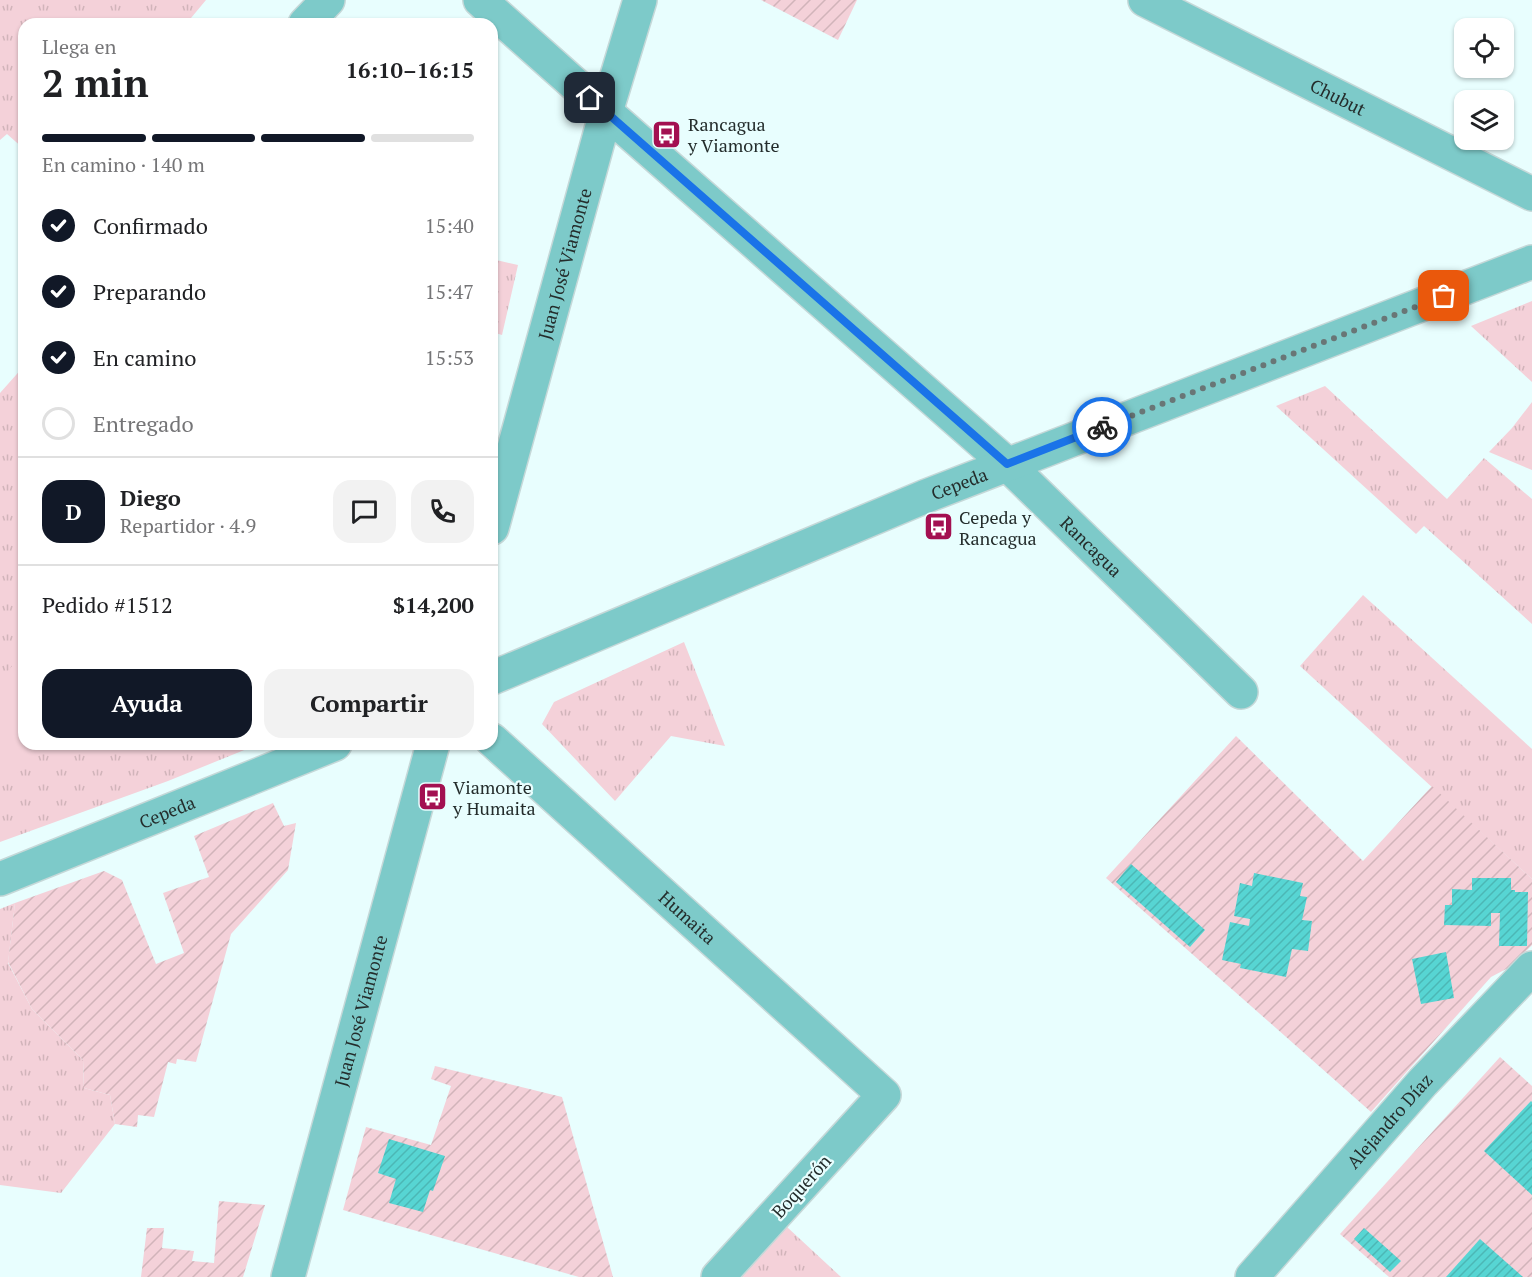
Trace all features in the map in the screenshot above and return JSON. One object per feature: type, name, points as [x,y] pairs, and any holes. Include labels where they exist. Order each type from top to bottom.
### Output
[{"type":"street","points":[[311,18],[328,0]]},
{"type":"street","name":"Rancagua","points":[[480,0],[1007,464],[1241,692]]},
{"type":"street","name":"Juan José Viamonte","points":[[498,506],[606,112],[640,0]]},
{"type":"street","name":"Chubut","points":[[1145,0],[1532,194]]},
{"type":"street","name":"Cepeda","points":[[498,675],[924,497],[1532,262]]},
{"type":"street","name":"Humaita","points":[[498,745],[884,1095]]},
{"type":"street","name":"Cepeda","points":[[0,879],[320,750]]},
{"type":"street","name":"Juan José Viamonte","points":[[288,1277],[431,750]]},
{"type":"street","name":"Alejandro Díaz","points":[[1252,1277],[1423,1082],[1532,968]]},
{"type":"street","name":"Boquerón","points":[[718,1277],[884,1095]]},
{"type":"green space","points":[[0,0],[206,0],[191,18],[18,18],[18,144],[7,134],[0,140]]},
{"type":"green space","points":[[761,0],[857,0],[838,40]]},
{"type":"green space","points":[[498,260],[518,265],[502,335],[498,334]]},
{"type":"green space","points":[[1532,301],[1532,382],[1471,326]]},
{"type":"green space","points":[[18,373],[18,750],[244,750],[168,781],[0,842],[0,393]]},
{"type":"green space","points":[[1325,386],[1447,499],[1484,458],[1532,499],[1532,624],[1424,526],[1416,534],[1276,406]]},
{"type":"green space","points":[[1532,402],[1532,470],[1489,452]]},
{"type":"green space","points":[[1363,595],[1532,749],[1532,879],[1300,666]]},
{"type":"green space","points":[[684,642],[725,746],[671,736],[615,801],[542,724],[554,702]]},
{"type":"green space","points":[[18,658],[18,750],[36,750],[18,773],[0,759],[0,681]]},
{"type":"green space","points":[[1236,736],[1363,861],[1432,786],[1532,879],[1532,945],[1510,967],[1491,977],[1371,1112],[1106,878]]},
{"type":"green space","points":[[273,803],[284,826],[296,823],[288,870],[231,934],[196,1062],[177,1059],[176,1064],[168,1062],[154,1117],[138,1115],[137,1127],[115,1124],[110,1095],[84,1088],[83,1060],[32,1009],[8,962],[15,903],[104,871],[122,880],[156,964],[184,953],[163,893],[209,877],[194,836]]},
{"type":"green space","points":[[15,903],[8,963],[32,1009],[83,1060],[84,1088],[110,1095],[115,1124],[61,1193],[0,1185],[0,909]]},
{"type":"green space","points":[[1500,1057],[1532,1086],[1532,1277],[1389,1277],[1340,1234]]},
{"type":"green space","points":[[435,1066],[562,1097],[613,1277],[579,1277],[343,1210],[366,1127],[431,1145],[451,1086],[431,1079]]},
{"type":"green space","points":[[219,1201],[265,1205],[243,1277],[141,1277],[147,1228],[164,1228],[162,1248],[194,1251],[192,1261],[214,1263]]},
{"type":"green space","points":[[787,1227],[841,1277],[741,1277]]},
{"type":"building","points":[[1131,864],[1205,930],[1190,947],[1116,882]]},
{"type":"building","points":[[1254,873],[1303,883],[1300,896],[1307,897],[1302,920],[1312,921],[1308,951],[1292,949],[1286,977],[1240,968],[1241,964],[1222,960],[1230,922],[1249,926],[1250,919],[1234,916],[1240,883],[1252,886]]},
{"type":"building","points":[[1472,878],[1511,878],[1511,890],[1528,892],[1527,946],[1499,946],[1500,913],[1491,913],[1491,926],[1444,925],[1445,905],[1452,905],[1452,889],[1472,890]]},
{"type":"building","points":[[1446,952],[1454,998],[1421,1004],[1412,959]]},
{"type":"building","points":[[1532,1102],[1532,1195],[1484,1151]]},
{"type":"building","points":[[389,1139],[445,1156],[423,1212],[389,1203],[396,1179],[378,1173]]},
{"type":"building","points":[[1364,1228],[1401,1261],[1390,1272],[1354,1239]]},
{"type":"building","points":[[1480,1239],[1523,1277],[1446,1277]]},
{"type":"way so far","points":[[1102,427],[1444,296]]},
{"type":"place","name":"Rancagua y Viamonte","points":[[667,134]]},
{"type":"place","name":"Cepeda y Rancagua","points":[[938,527]]},
{"type":"place","name":"Viamonte y Humaita","points":[[432,797]]},
{"type":"route","points":[[590,98],[1007,464],[1102,427]]}]
